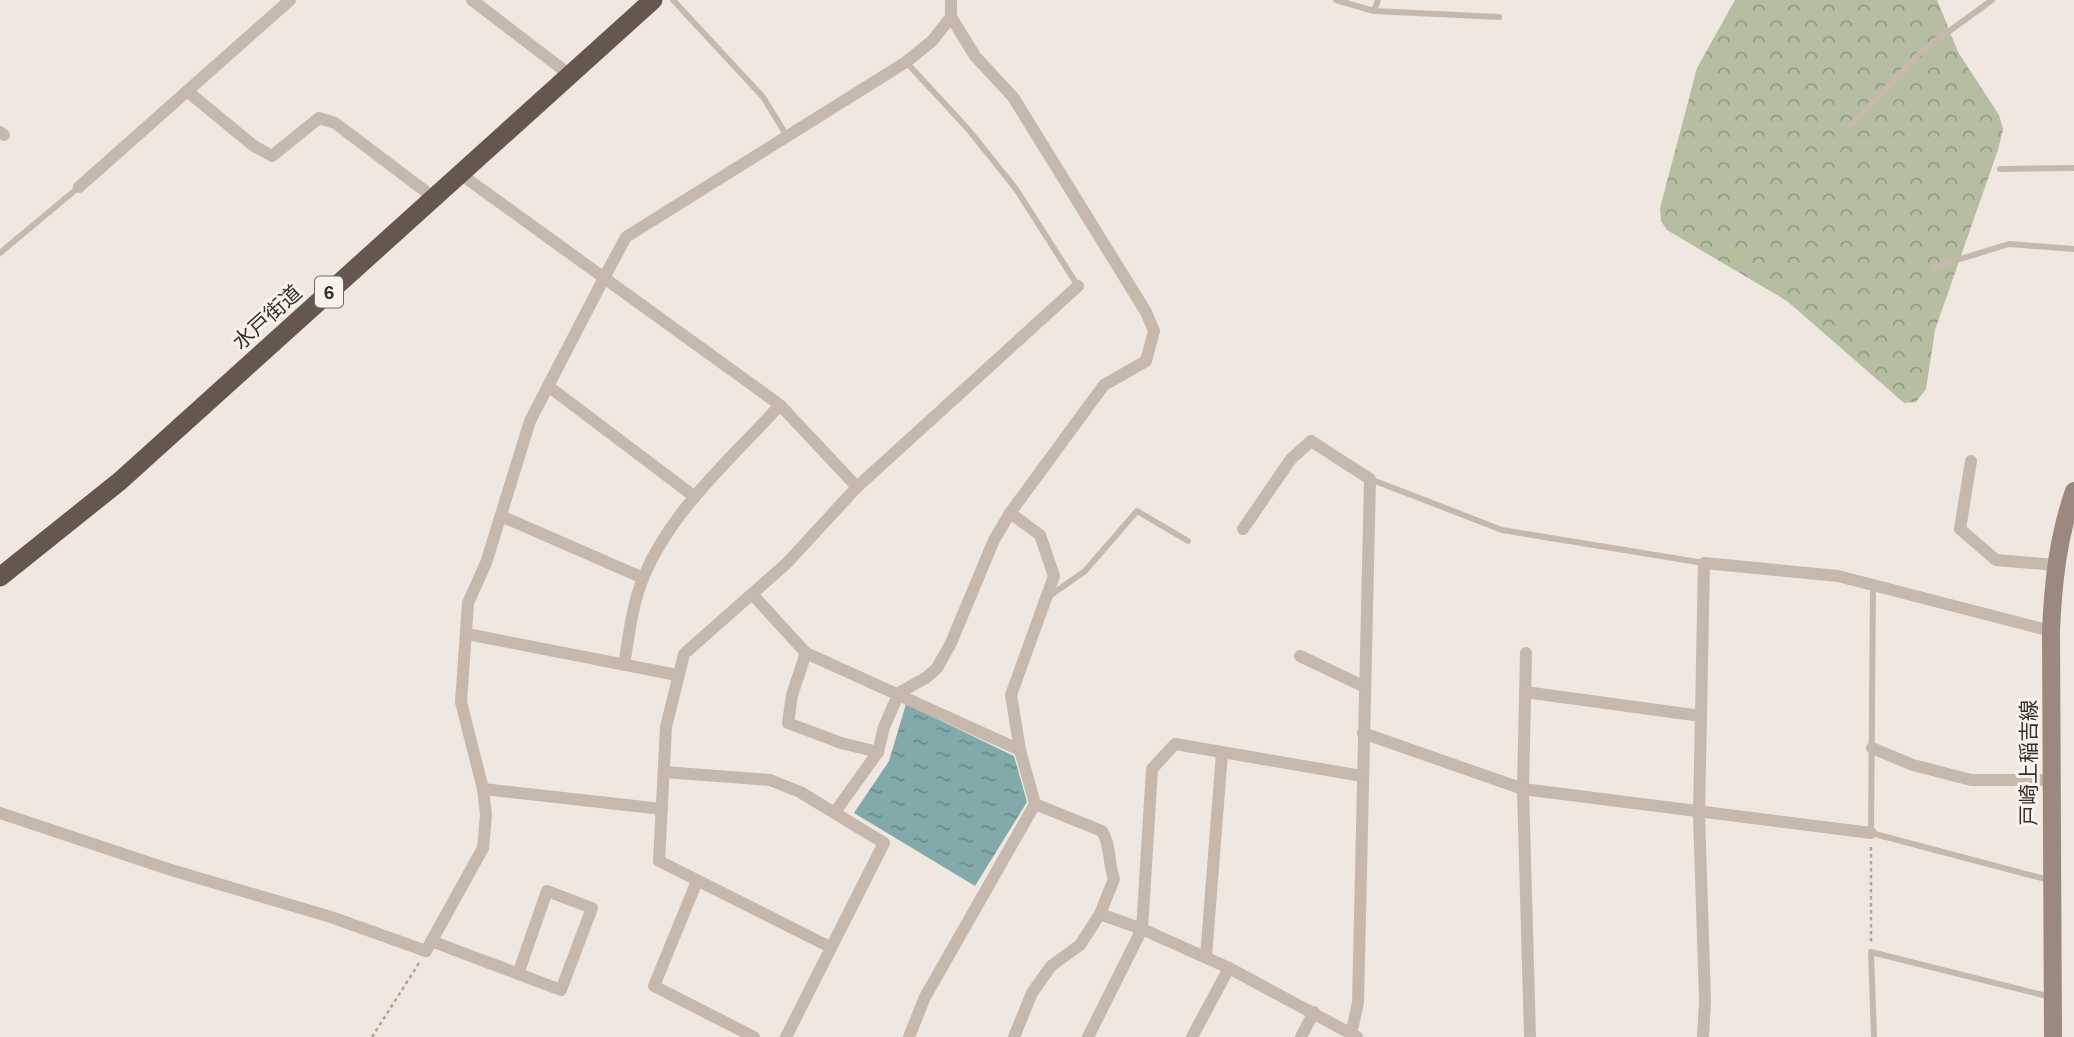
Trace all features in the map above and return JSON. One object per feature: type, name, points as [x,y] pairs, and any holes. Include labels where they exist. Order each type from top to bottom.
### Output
[{"type":"highway","name":"水戸街道","points":[[0,577],[120,481],[653,0]]},
{"type":"main road","name":"戸崎上稲吉線","points":[[2053,1037],[2051,631],[2056,565],[2074,491]]},
{"type":"street","points":[[79,187],[290,0]]},
{"type":"street","points":[[472,0],[570,75]]},
{"type":"street","points":[[835,812],[878,751],[884,727],[899,693],[937,668],[951,643],[994,540],[1010,513],[1104,385],[1146,361],[1154,331],[1146,312],[1092,221],[1013,97],[975,56],[951,17],[951,0]]},
{"type":"street","points":[[429,946],[483,848],[486,815],[483,789],[461,702],[467,634],[465,615],[468,603],[486,563],[523,440],[548,386],[626,237],[906,62],[932,41],[951,17]]},
{"type":"street","points":[[187,91],[254,146],[272,156],[319,118],[335,123],[433,197]]},
{"type":"street","points":[[459,173],[780,405],[857,487]]},
{"type":"street","points":[[830,947],[659,861],[666,727],[684,654],[753,594],[857,487],[1078,286]]},
{"type":"street","points":[[548,386],[695,497]]},
{"type":"street","points":[[624,664],[634,606],[658,546],[695,497],[780,405]]},
{"type":"street","points":[[1100,914],[1206,957],[1354,1035],[1358,1003],[1370,479],[1311,441],[1292,459],[1243,529]]},
{"type":"street","points":[[1971,461],[1960,529],[1996,560],[2056,565]]},
{"type":"street","points":[[909,1037],[925,998],[1035,804],[1020,750],[1011,695],[1054,576],[1040,534],[1010,513]]},
{"type":"street","points":[[501,516],[643,578]]},
{"type":"street","points":[[1703,1037],[1705,1001],[1699,814],[1704,563],[1838,576],[2051,631]]},
{"type":"street","points":[[753,594],[806,653],[1020,750]]},
{"type":"street","points":[[467,634],[677,674]]},
{"type":"street","points":[[806,653],[792,695],[789,723],[841,743],[878,751]]},
{"type":"street","points":[[1526,653],[1523,789],[1530,1037]]},
{"type":"street","points":[[1300,656],[1365,687]]},
{"type":"street","points":[[1525,692],[1701,716]]},
{"type":"street","points":[[1363,733],[1523,789],[1699,814],[1871,833]]},
{"type":"street","points":[[1088,1037],[1142,929],[1152,769],[1175,744],[1362,776]]},
{"type":"street","points":[[1871,748],[1913,765],[1971,780],[2051,780]]},
{"type":"street","points":[[1206,957],[1222,753]]},
{"type":"street","points":[[664,772],[770,780],[835,812],[884,843],[786,1037]]},
{"type":"street","points":[[483,789],[662,809]]},
{"type":"street","points":[[1014,1037],[1032,993],[1051,966],[1080,945],[1100,914],[1114,879],[1109,866],[1108,839],[1102,831],[1035,804]]},
{"type":"street","points":[[0,813],[169,869],[429,946],[561,990],[592,908],[547,891],[518,974]]},
{"type":"street","points":[[698,881],[654,986],[754,1037]]},
{"type":"street","points":[[1192,1037],[1229,968]]},
{"type":"street","points":[[1301,1037],[1314,1012]]},
{"type":"lane","points":[[673,0],[763,97],[787,136]]},
{"type":"lane","points":[[1336,0],[1374,11],[1499,17]]},
{"type":"lane","points":[[1374,11],[1378,0]]},
{"type":"lane","points":[[1851,125],[1922,51],[1992,0]]},
{"type":"lane","points":[[906,62],[968,129],[1016,189],[1078,286]]},
{"type":"lane","points":[[2000,169],[2074,167]]},
{"type":"lane","points":[[0,253],[79,187]]},
{"type":"lane","points":[[1934,267],[2009,244],[2074,249]]},
{"type":"lane","points":[[1370,479],[1502,530],[1704,563]]},
{"type":"lane","points":[[1049,596],[1085,571],[1138,511],[1188,541]]},
{"type":"lane","points":[[1873,585],[1871,833],[2052,881]]},
{"type":"lane","points":[[1874,1037],[1871,952],[2053,997]]},
{"type":"path","points":[[1871,833],[1871,952]]},
{"type":"path","points":[[372,1037],[429,946]]},
{"type":"green space","points":[[1735,0],[1937,0],[1958,52],[1999,115],[2003,129],[1998,150],[1935,330],[1926,389],[1916,402],[1904,403],[1787,301],[1667,230],[1661,221],[1660,208],[1697,68]]},
{"type":"water","points":[[906,704],[1014,756],[1027,802],[975,886],[854,813],[889,761]]}]
